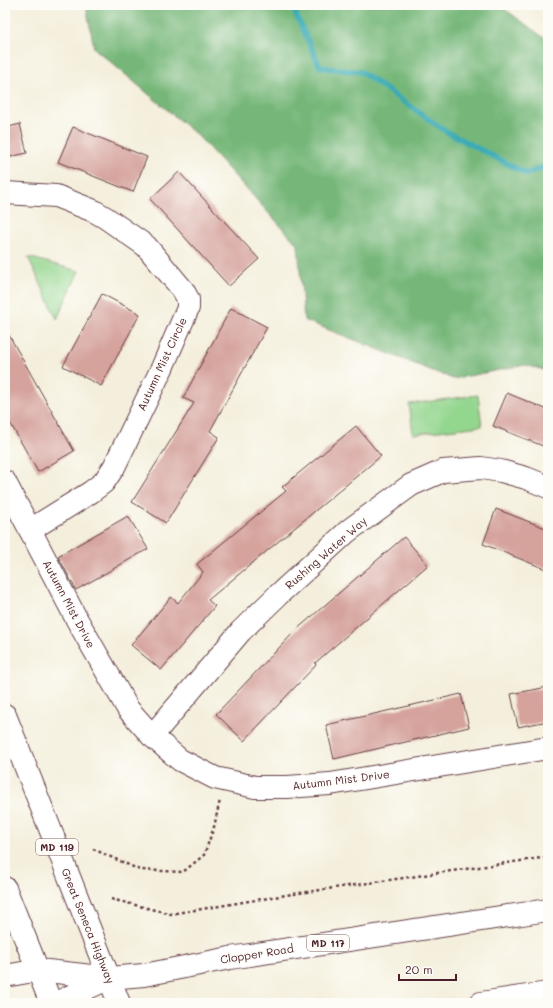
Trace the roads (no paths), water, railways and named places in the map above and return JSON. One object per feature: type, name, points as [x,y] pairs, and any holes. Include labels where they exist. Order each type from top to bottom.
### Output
[{"type":"street","name":"Autumn Mist Circle","points":[[5,193],[56,196],[94,211],[146,246],[183,290],[188,299],[188,308],[162,368],[114,467],[104,482],[91,492],[30,530]]},
{"type":"street","name":"Rushing Water Way","points":[[152,736],[241,631],[278,595],[348,531],[411,485],[443,471],[481,468],[501,471],[526,478],[548,487]]},
{"type":"street","name":"Autumn Mist Drive","points":[[5,482],[76,618],[128,710],[152,736],[180,760],[215,778],[255,787],[287,787],[330,784],[548,748]]},
{"type":"street","name":"Great Seneca Highway","points":[[5,715],[119,1003]]},
{"type":"street","points":[[5,888],[52,1003]]},
{"type":"street","name":"Clopper Road","points":[[5,976],[39,970],[109,978],[144,975],[230,958],[548,910]]},
{"type":"street","name":"Clopper Road","points":[[56,1003],[109,978]]},
{"type":"street","points":[[481,1003],[548,993]]},
{"type":"waterway","points":[[288,5],[293,8],[320,67],[361,72],[447,132],[527,174],[548,165]]}]
